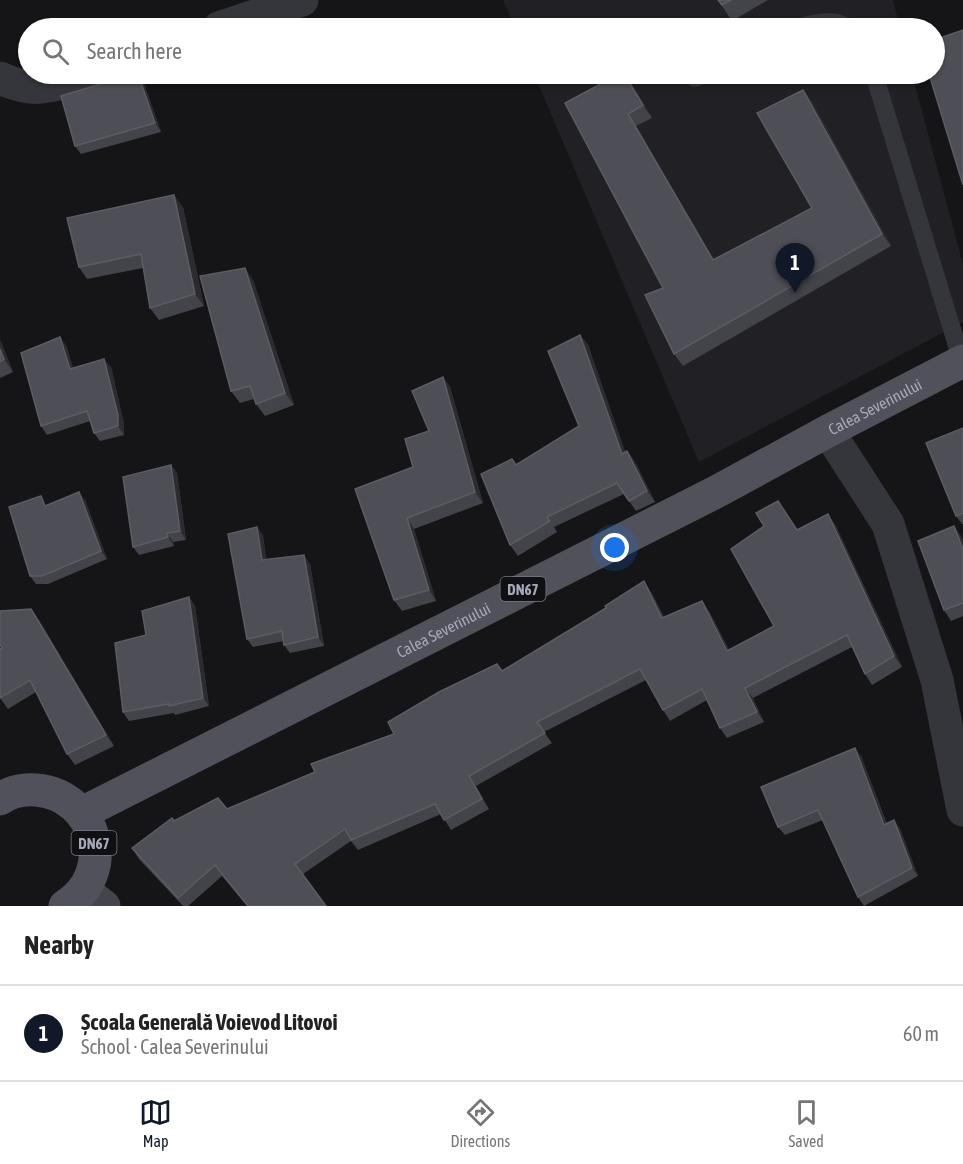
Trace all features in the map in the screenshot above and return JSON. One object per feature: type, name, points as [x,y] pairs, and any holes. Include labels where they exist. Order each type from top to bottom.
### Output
[{"type":"main road","name":"Calea Severinului","points":[[82,813],[705,497],[963,362]]},
{"type":"main road","name":"DN67","points":[[0,799],[6,795],[26,790],[47,791],[66,799],[82,813],[92,831],[96,851],[93,872],[84,901]]},
{"type":"street","points":[[249,18],[302,0]]},
{"type":"street","points":[[1,79],[27,88],[47,88],[59,84]]},
{"type":"street","points":[[828,431],[888,524],[937,680],[963,810]]},
{"type":"lane","points":[[877,84],[963,362]]},
{"type":"shaded area","points":[[503,0],[893,0],[898,18],[511,18]]},
{"type":"shaded area","points":[[538,84],[915,84],[963,264],[963,322],[699,462]]},
{"type":"building","points":[[718,0],[731,0],[722,5]]},
{"type":"building","points":[[963,30],[963,185],[932,84],[945,84],[945,36]]},
{"type":"building","points":[[100,84],[141,84],[155,123],[75,146],[61,96]]},
{"type":"building","points":[[600,84],[630,84],[643,105],[628,114],[713,260],[812,208],[757,113],[803,90],[882,234],[674,354],[645,295],[663,288],[565,103]]},
{"type":"building","points":[[174,195],[195,294],[150,308],[141,254],[79,267],[67,218]]},
{"type":"building","points":[[245,268],[285,393],[256,404],[250,386],[231,391],[200,276]]},
{"type":"building","points":[[580,335],[622,454],[627,451],[647,491],[629,501],[617,483],[547,517],[550,521],[510,545],[481,474],[512,459],[516,465],[579,426],[548,351]]},
{"type":"building","points":[[60,337],[70,369],[104,359],[118,415],[118,426],[94,433],[87,411],[41,426],[21,353]]},
{"type":"building","points":[[0,349],[4,359],[0,362]]},
{"type":"building","points":[[443,377],[475,492],[407,518],[429,590],[394,600],[355,489],[413,467],[405,439],[429,431],[412,391]]},
{"type":"building","points":[[963,428],[963,513],[956,516],[926,443]]},
{"type":"building","points":[[171,465],[180,531],[167,533],[168,537],[133,547],[123,477]]},
{"type":"building","points":[[79,492],[101,551],[42,576],[30,576],[9,507],[41,496],[45,506]]},
{"type":"building","points":[[778,501],[797,530],[828,514],[894,656],[865,674],[847,635],[745,688],[757,712],[720,728],[702,689],[663,710],[640,669],[537,722],[545,733],[469,776],[482,799],[444,820],[435,804],[351,840],[345,829],[295,864],[326,906],[248,906],[215,865],[178,898],[132,848],[172,818],[174,821],[218,798],[227,809],[315,772],[311,764],[394,734],[388,722],[439,692],[497,664],[502,671],[606,608],[605,606],[644,581],[662,618],[702,601],[727,651],[774,626],[731,549],[764,526],[756,513]]},
{"type":"building","points":[[954,526],[963,549],[963,603],[944,610],[918,541]]},
{"type":"building","points":[[257,527],[262,560],[304,555],[318,637],[284,645],[282,631],[247,639],[228,534]]},
{"type":"building","points":[[189,597],[203,698],[169,706],[169,704],[123,712],[115,643],[146,635],[142,611]]},
{"type":"building","points":[[31,609],[106,735],[67,754],[30,680],[0,698],[0,649],[2,648],[0,645],[0,611]]},
{"type":"building","points":[[855,748],[884,825],[894,820],[912,868],[858,897],[818,810],[778,827],[761,787]]},
{"type":"place","name":"Școala Generală Voievod Litovoi","points":[[795,293]]}]
